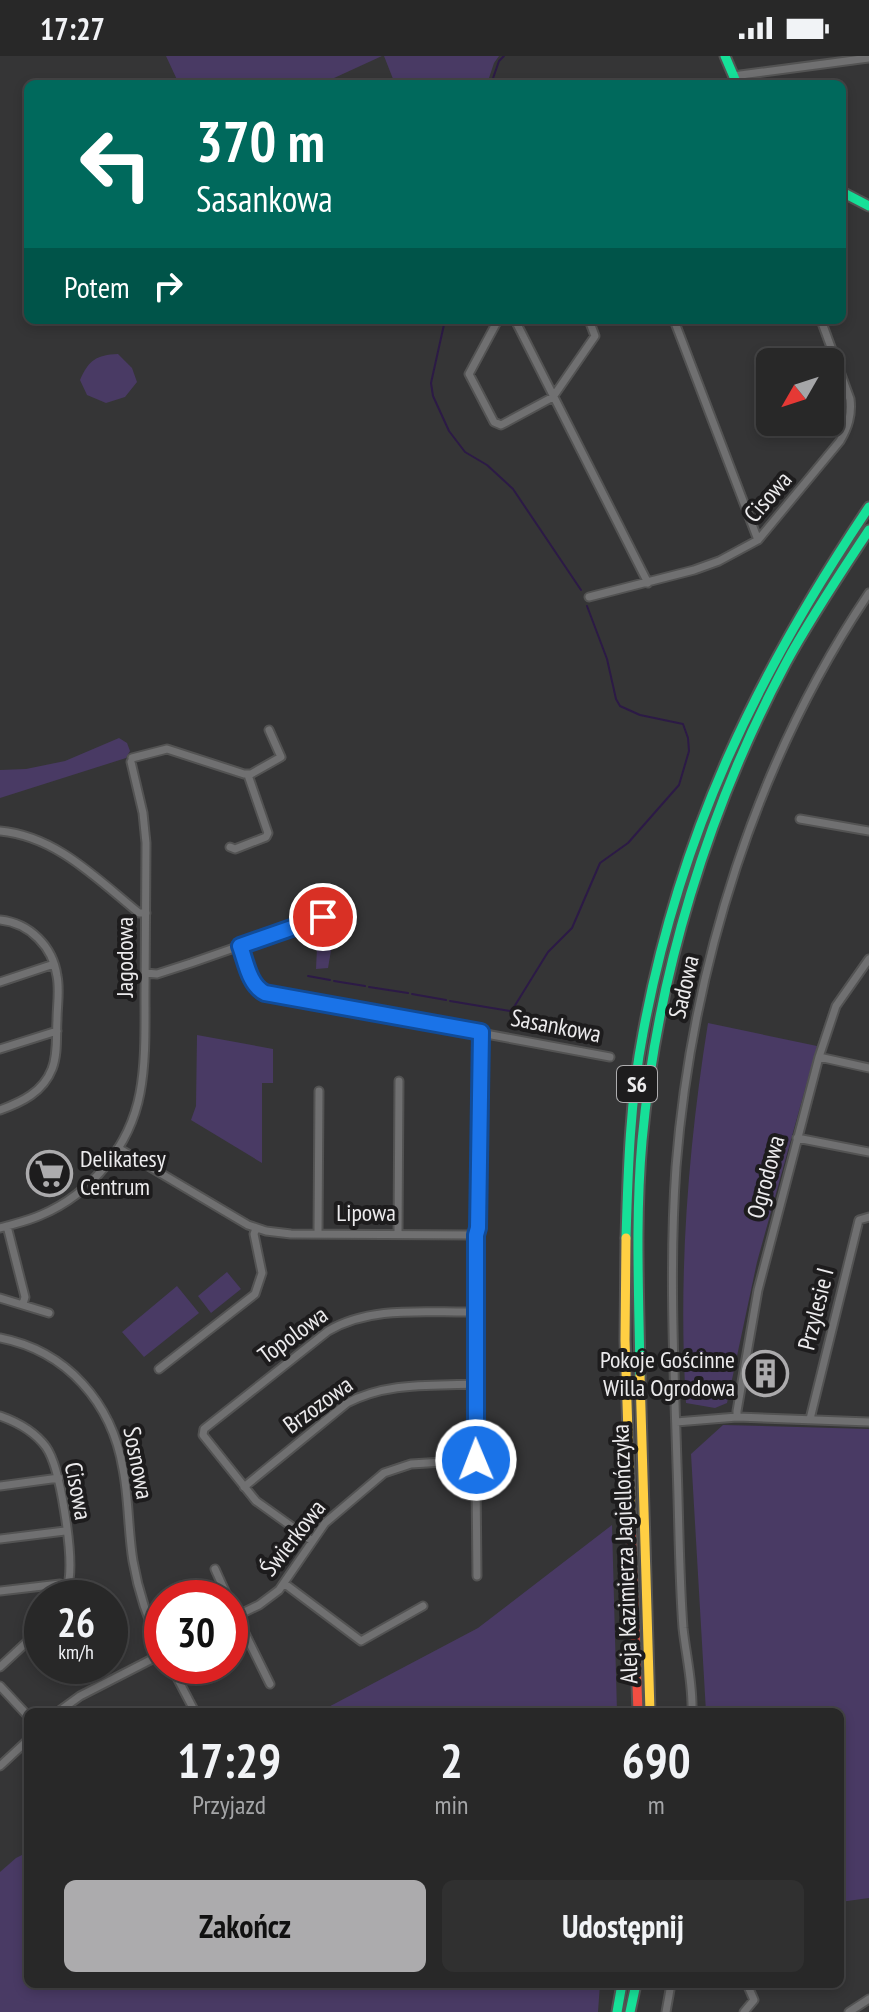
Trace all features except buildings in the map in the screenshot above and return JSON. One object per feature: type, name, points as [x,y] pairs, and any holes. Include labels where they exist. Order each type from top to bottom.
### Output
[{"type":"main road","points":[[725,56],[735,80]]},
{"type":"main road","points":[[846,194],[869,206]]},
{"type":"main road","name":"Aleja Kazimierza Jagiellończyka","points":[[638,1708],[627,1397],[626,1216],[632,1116],[646,1020],[668,924],[690,852],[742,719],[826,567],[869,507]]},
{"type":"main road","name":"Aleja Kazimierza Jagiellończyka","points":[[650,1708],[639,1373],[638,1210],[645,1114],[661,1016],[682,927],[709,838],[755,723],[794,644],[869,530]]},
{"type":"main road","points":[[617,2012],[621,1988]]},
{"type":"main road","points":[[630,2012],[635,1988]]},
{"type":"street","points":[[735,80],[869,58]]},
{"type":"street","points":[[496,324],[469,374],[494,422],[501,425],[553,397],[595,336],[590,324]]},
{"type":"street","points":[[517,324],[648,583]]},
{"type":"street","points":[[676,324],[758,540]]},
{"type":"street","name":"Cisowa","points":[[589,597],[719,561],[758,540],[848,427],[852,410],[850,399],[822,324]]},
{"type":"street","name":"Sadowa","points":[[676,1422],[673,1229],[676,1167],[682,1110],[702,994],[734,878],[772,774],[811,691],[869,593]]},
{"type":"street","points":[[230,847],[235,849],[266,837],[268,833],[248,775],[280,759],[281,754],[269,730]]},
{"type":"street","name":"Jagodowa","points":[[4,1227],[40,1216],[67,1201],[98,1175],[118,1148],[132,1121],[142,1085],[145,828],[132,760],[167,749],[248,775]]},
{"type":"street","points":[[800,819],[869,831]]},
{"type":"street","points":[[0,831],[27,835],[54,848],[70,857],[139,913],[146,913]]},
{"type":"street","points":[[145,973],[157,974],[323,917]]},
{"type":"street","points":[[0,920],[18,924],[41,940],[58,978],[54,1060],[44,1082],[28,1098],[0,1110]]},
{"type":"street","name":"Sasankowa","points":[[240,946],[252,980],[261,991],[610,1057]]},
{"type":"street","name":"Ogrodowa","points":[[737,1417],[758,1290],[819,1057],[836,1006],[869,959]]},
{"type":"street","points":[[0,982],[54,964]]},
{"type":"street","points":[[0,1049],[57,1031]]},
{"type":"street","points":[[477,1576],[475,1312],[481,1032]]},
{"type":"street","points":[[819,1057],[869,1068]]},
{"type":"street","points":[[398,1233],[399,1081]]},
{"type":"street","points":[[318,1233],[319,1091]]},
{"type":"street","points":[[797,1138],[869,1152]]},
{"type":"street","points":[[118,1148],[256,1228],[254,1234],[262,1277],[255,1294],[159,1369]]},
{"type":"street","name":"Przylesie I","points":[[810,1419],[859,1220],[869,1217]]},
{"type":"street","points":[[4,1227],[25,1297],[23,1304]]},
{"type":"street","name":"Lipowa","points":[[256,1228],[284,1233],[476,1235]]},
{"type":"street","points":[[0,1298],[49,1313]]},
{"type":"street","name":"Topolowa","points":[[244,1487],[203,1435],[204,1429],[336,1326],[363,1316],[383,1313],[475,1312]]},
{"type":"street","name":"Sosnowa","points":[[0,1338],[33,1349],[65,1367],[84,1384],[108,1418],[124,1471],[135,1573],[144,1599]]},
{"type":"street","name":"Brzozowa","points":[[244,1487],[347,1403],[367,1393],[394,1387],[475,1384]]},
{"type":"street","name":"Cisowa","points":[[0,1416],[40,1439],[53,1460],[59,1478],[69,1558],[67,1580]]},
{"type":"street","points":[[692,1708],[684,1629],[676,1422],[737,1417],[869,1422]]},
{"type":"street","name":"Świerkowa","points":[[248,1610],[266,1601],[285,1584],[312,1541],[336,1512],[388,1471],[411,1464],[476,1460]]},
{"type":"street","points":[[0,1486],[59,1478]]},
{"type":"street","points":[[244,1487],[260,1506],[312,1541]]},
{"type":"street","points":[[0,1539],[65,1531]]},
{"type":"street","points":[[215,1569],[220,1580]]},
{"type":"street","points":[[285,1584],[361,1641],[423,1606]]},
{"type":"street","points":[[0,1591],[24,1588]]},
{"type":"street","points":[[0,1667],[24,1645]]},
{"type":"street","points":[[248,1645],[270,1684]]},
{"type":"street","points":[[64,1708],[144,1662]]},
{"type":"street","points":[[180,1684],[193,1708]]},
{"type":"street","points":[[0,1686],[24,1712]]},
{"type":"street","points":[[0,1766],[24,1744]]},
{"type":"street","points":[[666,2012],[670,1988]]},
{"type":"street","points":[[744,2012],[754,2000],[749,1988]]},
{"type":"street","points":[[849,2012],[869,1999]]},
{"type":"shaded area","points":[[166,56],[382,56],[330,80],[177,80]]},
{"type":"shaded area","points":[[384,56],[499,56],[488,80],[393,80]]},
{"type":"shaded area","points":[[118,354],[132,368],[137,382],[125,397],[106,403],[87,395],[80,380],[87,368],[99,357]]},
{"type":"shaded area","points":[[119,738],[127,743],[130,751],[126,758],[0,798],[0,770],[26,769],[65,761]]},
{"type":"shaded area","points":[[312,936],[333,939],[328,968],[316,969],[317,948]]},
{"type":"shaded area","points":[[708,1023],[817,1046],[757,1262],[727,1403],[715,1408],[686,1403],[683,1308],[690,1165]]},
{"type":"shaded area","points":[[197,1035],[273,1049],[273,1083],[262,1083],[262,1163],[191,1120],[196,1106]]},
{"type":"shaded area","points":[[227,1272],[241,1289],[211,1313],[198,1296]]},
{"type":"shaded area","points":[[177,1286],[199,1313],[144,1357],[122,1332]]},
{"type":"shaded area","points":[[723,1425],[869,1429],[869,1898],[844,1901],[844,1708],[706,1708],[691,1454]]},
{"type":"shaded area","points":[[612,1525],[617,1708],[327,1708],[478,1628]]},
{"type":"shaded area","points":[[24,1854],[24,1988],[600,1988],[598,2012],[0,2012],[0,1872]]},
{"type":"waterway","points":[[492,80],[504,56]]},
{"type":"waterway","points":[[444,324],[431,383],[433,396],[449,431],[465,452],[487,465],[513,489],[581,590]]},
{"type":"waterway","points":[[450,1001],[510,1011],[548,952],[572,928],[600,863],[628,843],[679,785],[689,751],[683,724],[640,715],[620,706],[587,606]]},
{"type":"waterway","points":[[308,976],[330,980]]},
{"type":"waterway","points":[[334,981],[365,986]]},
{"type":"waterway","points":[[369,987],[408,993]]},
{"type":"waterway","points":[[412,994],[446,1000]]},
{"type":"traffic: fast","points":[[725,56],[735,80]]},
{"type":"traffic: fast","points":[[846,194],[869,206]]},
{"type":"traffic: fast","points":[[626,1238],[635,1084],[659,960],[678,890],[701,823],[758,694],[829,569],[869,507]]},
{"type":"traffic: fast","points":[[640,1376],[638,1229],[642,1141],[660,1017],[690,895],[710,835],[758,719],[805,629],[869,530]]},
{"type":"traffic: fast","points":[[617,2012],[621,1988]]},
{"type":"traffic: fast","points":[[630,2012],[635,1988]]},
{"type":"traffic: slow","points":[[626,1238],[625,1340],[631,1528]]},
{"type":"traffic: slow","points":[[640,1376],[650,1708]]},
{"type":"traffic: jam","points":[[631,1528],[638,1708]]},
{"type":"place","name":"Delikatesy Centrum","points":[[49,1173]]},
{"type":"place","name":"Pokoje Gościnne Willa Ogrodowa","points":[[766,1374]]},
{"type":"route","points":[[323,917],[240,946],[258,989],[265,993],[481,1032],[476,1235],[476,1460]]}]
